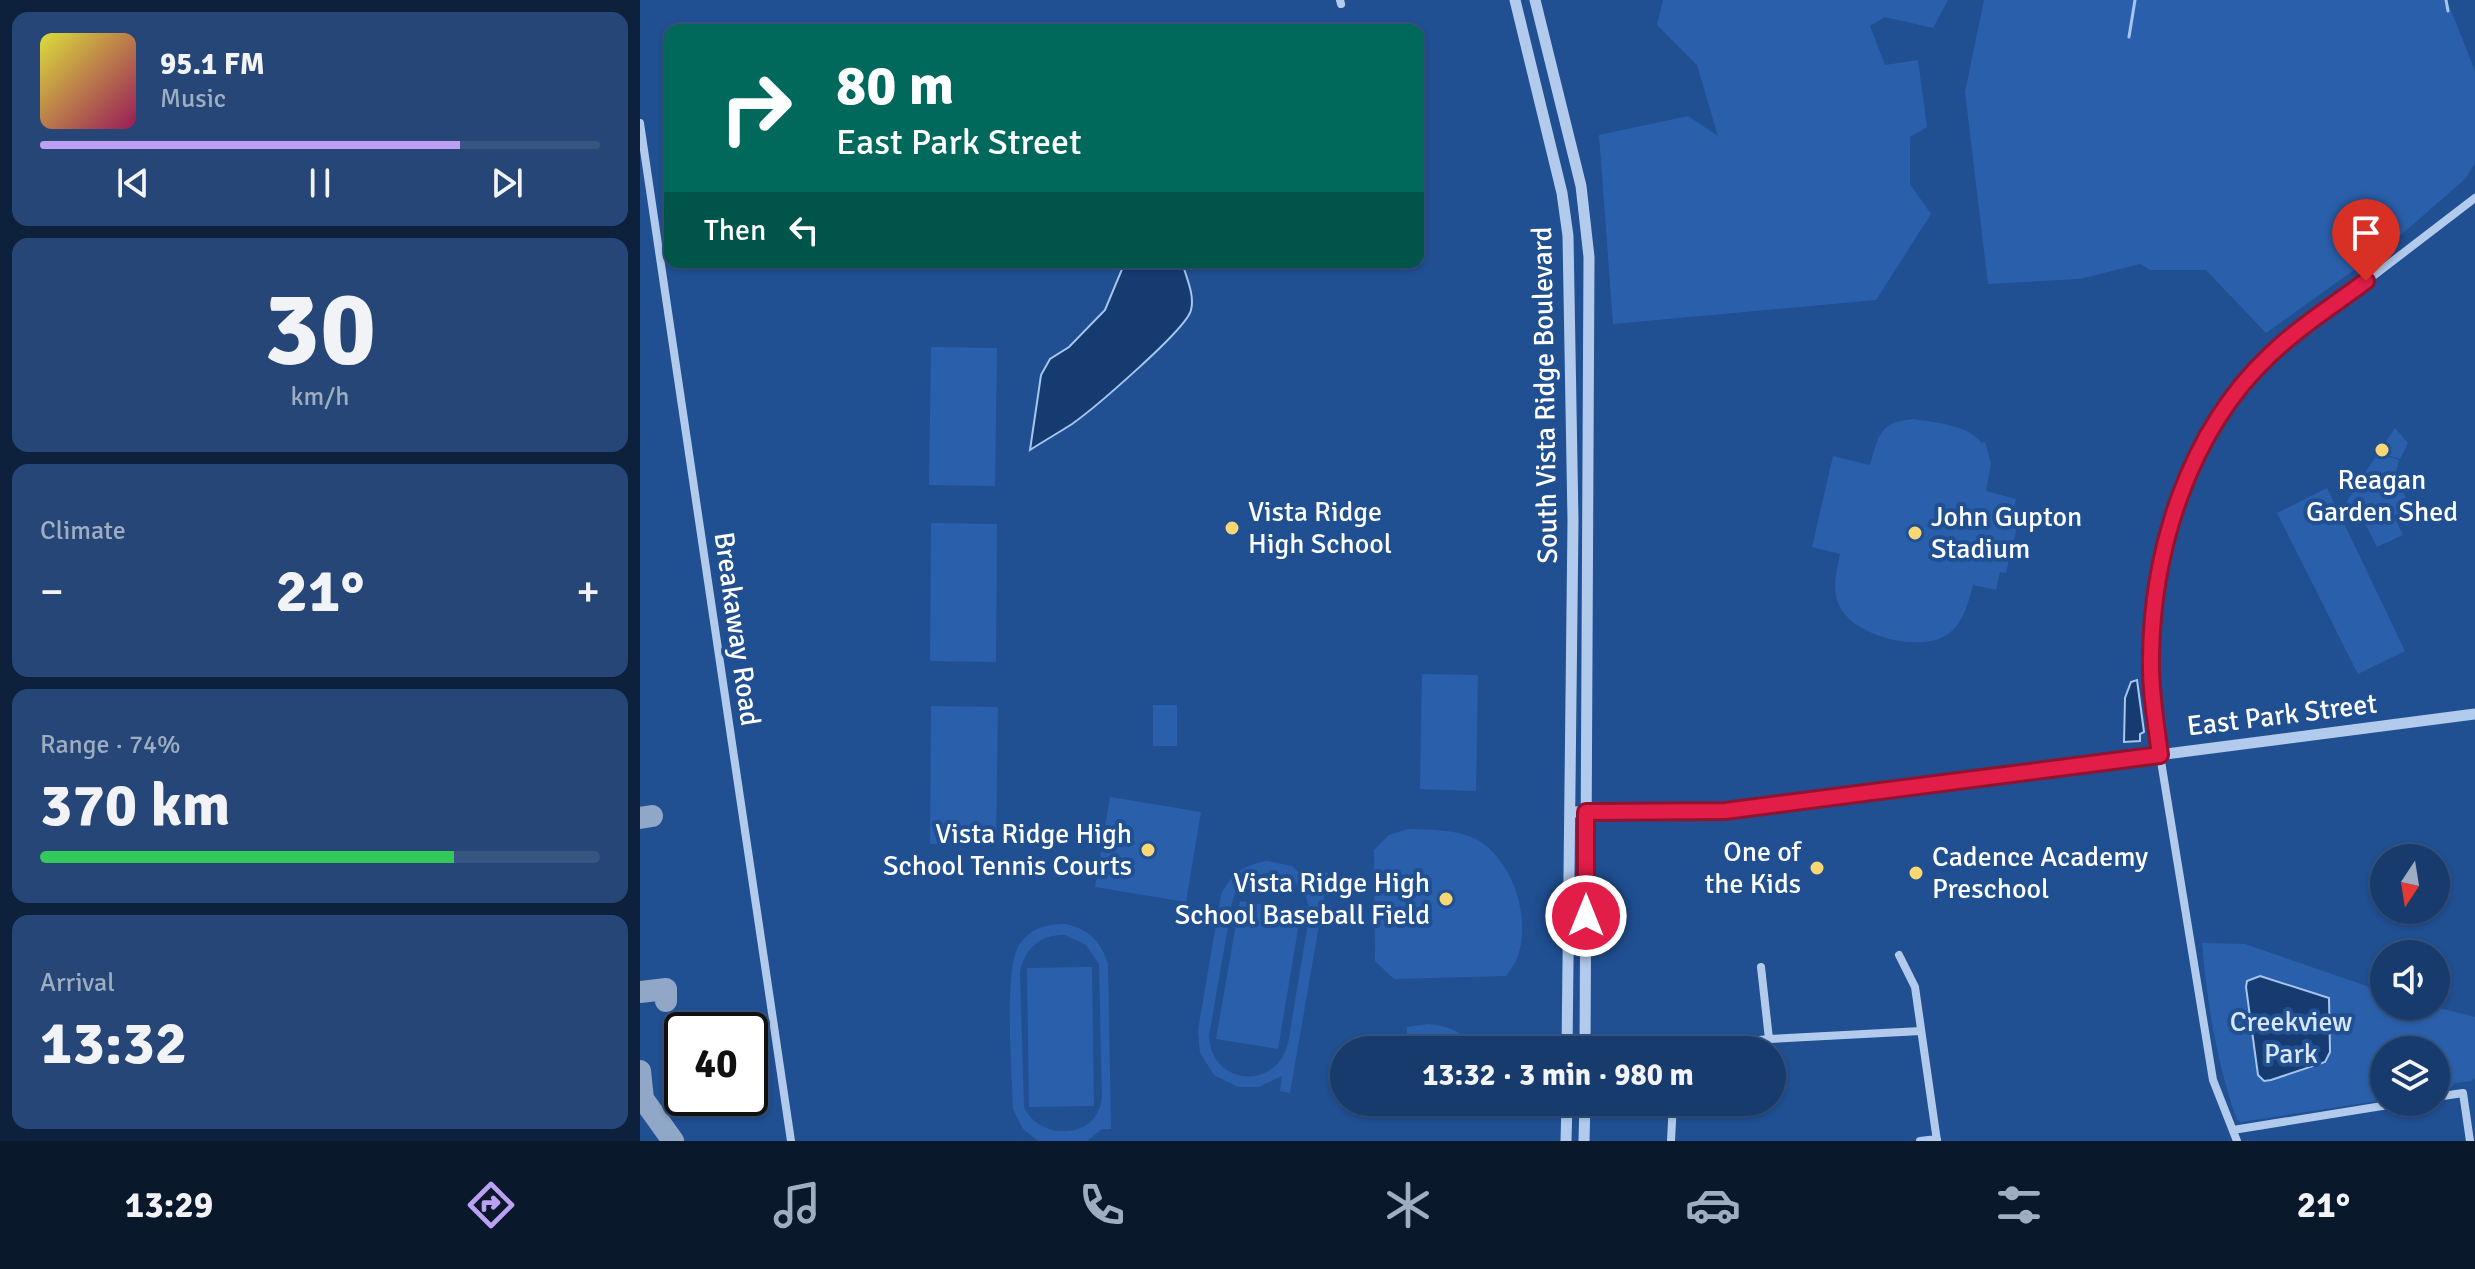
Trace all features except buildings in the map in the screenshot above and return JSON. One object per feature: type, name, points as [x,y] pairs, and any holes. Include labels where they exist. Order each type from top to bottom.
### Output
[{"type":"street","name":"South Vista Ridge Boulevard","points":[[1515,0],[1562,193],[1568,236],[1572,603],[1567,1036]]},
{"type":"street","name":"South Vista Ridge Boulevard","points":[[1535,0],[1581,186],[1587,230],[1585,1036]]},
{"type":"street","name":"Breakaway Road","points":[[640,123],[791,1141]]},
{"type":"street","points":[[2237,1141],[2213,1080],[2160,755],[2151,672],[2154,607],[2170,520],[2194,460],[2227,406],[2270,355],[2475,198]]},
{"type":"street","name":"East Park Street","points":[[1570,812],[1725,811],[2475,714]]},
{"type":"street","points":[[1899,955],[1915,987],[1937,1140],[1920,1141]]},
{"type":"street","points":[[1761,967],[1769,1036]]},
{"type":"street","points":[[1786,1038],[1921,1031]]},
{"type":"street","points":[[2450,1095],[2463,1093],[2470,1141]]},
{"type":"street","points":[[2233,1130],[2370,1108]]},
{"type":"street","points":[[1566,1141],[1567,1116]]},
{"type":"street","points":[[1584,1141],[1585,1116]]},
{"type":"street","points":[[1671,1141],[1672,1116]]},
{"type":"green space","points":[[1663,0],[1948,0],[1933,28],[1885,17],[1870,26],[1885,65],[1918,60],[1927,127],[1910,137],[1910,184],[1931,214],[1876,300],[1613,324],[1599,135],[1688,116],[1718,136],[1697,65],[1657,25]]},
{"type":"green space","points":[[1984,0],[2447,0],[2475,71],[2475,163],[2466,178],[2393,242],[2266,333],[2206,270],[2150,270],[2140,264],[2080,279],[1988,284],[1965,92]]},
{"type":"green space","points":[[931,347],[997,348],[995,486],[929,485]]},
{"type":"green space","name":"John Gupton Stadium","points":[[1913,419],[1959,428],[1985,442],[1991,464],[1986,491],[2016,499],[2012,516],[2019,518],[2006,573],[2000,572],[1996,590],[1973,585],[1965,612],[1948,634],[1936,640],[1904,642],[1871,633],[1845,615],[1835,590],[1840,554],[1812,547],[1833,456],[1870,465],[1882,432],[1894,423]]},
{"type":"green space","points":[[2395,428],[2408,443],[2400,459],[2379,452]]},
{"type":"green space","points":[[2378,453],[2399,460],[2394,480],[2408,486],[2403,491],[2410,508],[2394,516],[2403,535],[2377,547],[2362,517],[2349,510],[2347,501]]},
{"type":"green space","points":[[2327,488],[2405,651],[2358,674],[2277,513]]},
{"type":"green space","points":[[931,523],[997,524],[996,662],[930,661]]},
{"type":"green space","points":[[1422,674],[1478,675],[1476,791],[1420,789]]},
{"type":"green space","points":[[1153,705],[1177,705],[1177,746],[1153,746]]},
{"type":"green space","points":[[931,706],[998,707],[996,845],[930,844]]},
{"type":"green space","name":"Vista Ridge High School Tennis Courts","points":[[1110,797],[1201,812],[1186,902],[1095,887]]},
{"type":"green space","name":"Vista Ridge High School Baseball Field","points":[[1408,829],[1460,833],[1476,839],[1501,861],[1517,893],[1522,928],[1516,961],[1506,976],[1394,979],[1375,961],[1374,850],[1389,835]]},
{"type":"green space","points":[[1267,861],[1292,866],[1313,886],[1317,871],[1328,873],[1290,1093],[1280,1091],[1282,1076],[1259,1087],[1238,1087],[1214,1075],[1200,1053],[1198,1030],[1221,895],[1234,876]],"holes":[[[1265,873],[1275,874],[1298,885],[1309,907],[1290,1036],[1285,1051],[1274,1067],[1256,1076],[1242,1076],[1220,1064],[1213,1054],[1209,1036],[1233,898],[1244,882]]]},
{"type":"green space","points":[[1240,901],[1301,911],[1278,1049],[1216,1039]]},
{"type":"green space","points":[[1066,924],[1088,933],[1098,943],[1108,964],[1111,1129],[1102,1129],[1087,1141],[1038,1141],[1023,1129],[1013,1109],[1011,978],[1018,947],[1027,935],[1045,926]],"holes":[[[1065,935],[1086,945],[1099,964],[1102,1097],[1098,1111],[1090,1122],[1067,1131],[1054,1130],[1031,1118],[1024,1107],[1020,973],[1029,950],[1048,937]]]},
{"type":"green space","name":"Creekview Park","points":[[2202,943],[2245,944],[2370,987],[2370,1020],[2450,1020],[2450,1011],[2475,1017],[2475,1078],[2455,1083],[2450,1089],[2450,1036],[2370,1036],[2370,1102],[2241,1122],[2237,1120],[2230,1099],[2210,1011]]},
{"type":"green space","points":[[1092,967],[1094,1106],[1029,1107],[1027,968]]},
{"type":"green space","points":[[1428,1024],[1464,1036],[1407,1036],[1407,1027]]},
{"type":"shaded area","points":[[1122,268],[1184,268],[1192,304],[1186,320],[1117,387],[1072,424],[1030,450],[1041,375],[1050,359],[1069,347],[1105,310]]},
{"type":"shaded area","points":[[2137,680],[2144,732],[2140,734],[2140,741],[2124,742],[2125,698],[2131,682]]},
{"type":"shaded area","points":[[2260,976],[2329,998],[2330,1052],[2325,1062],[2271,1080],[2264,1081],[2258,1075],[2246,987],[2247,981]]},
{"type":"waterway","points":[[2129,37],[2135,0]]},
{"type":"waterway","points":[[2446,0],[2448,11]]},
{"type":"taxiway","points":[[640,818],[652,816]]},
{"type":"taxiway","points":[[640,992],[666,989],[666,1001]]},
{"type":"taxiway","points":[[640,1071],[643,1099],[640,1102]]},
{"type":"taxiway","points":[[643,1099],[673,1141]]},
{"type":"place","name":"Reagan Garden Shed","points":[[2382,450]]},
{"type":"place","name":"Vista Ridge High School","points":[[1232,528]]},
{"type":"place","name":"John Gupton Stadium","points":[[1915,533]]},
{"type":"place","name":"Vista Ridge High School Tennis Courts","points":[[1148,850]]},
{"type":"place","name":"One of the Kids","points":[[1817,868]]},
{"type":"place","name":"Cadence Academy Preschool","points":[[1916,873]]},
{"type":"place","name":"Vista Ridge High School Baseball Field","points":[[1446,899]]},
{"type":"route","points":[[1586,916],[1586,812],[1725,811],[2160,755],[2152,684],[2154,607],[2170,520],[2194,460],[2227,406],[2270,355],[2366,281]]}]
